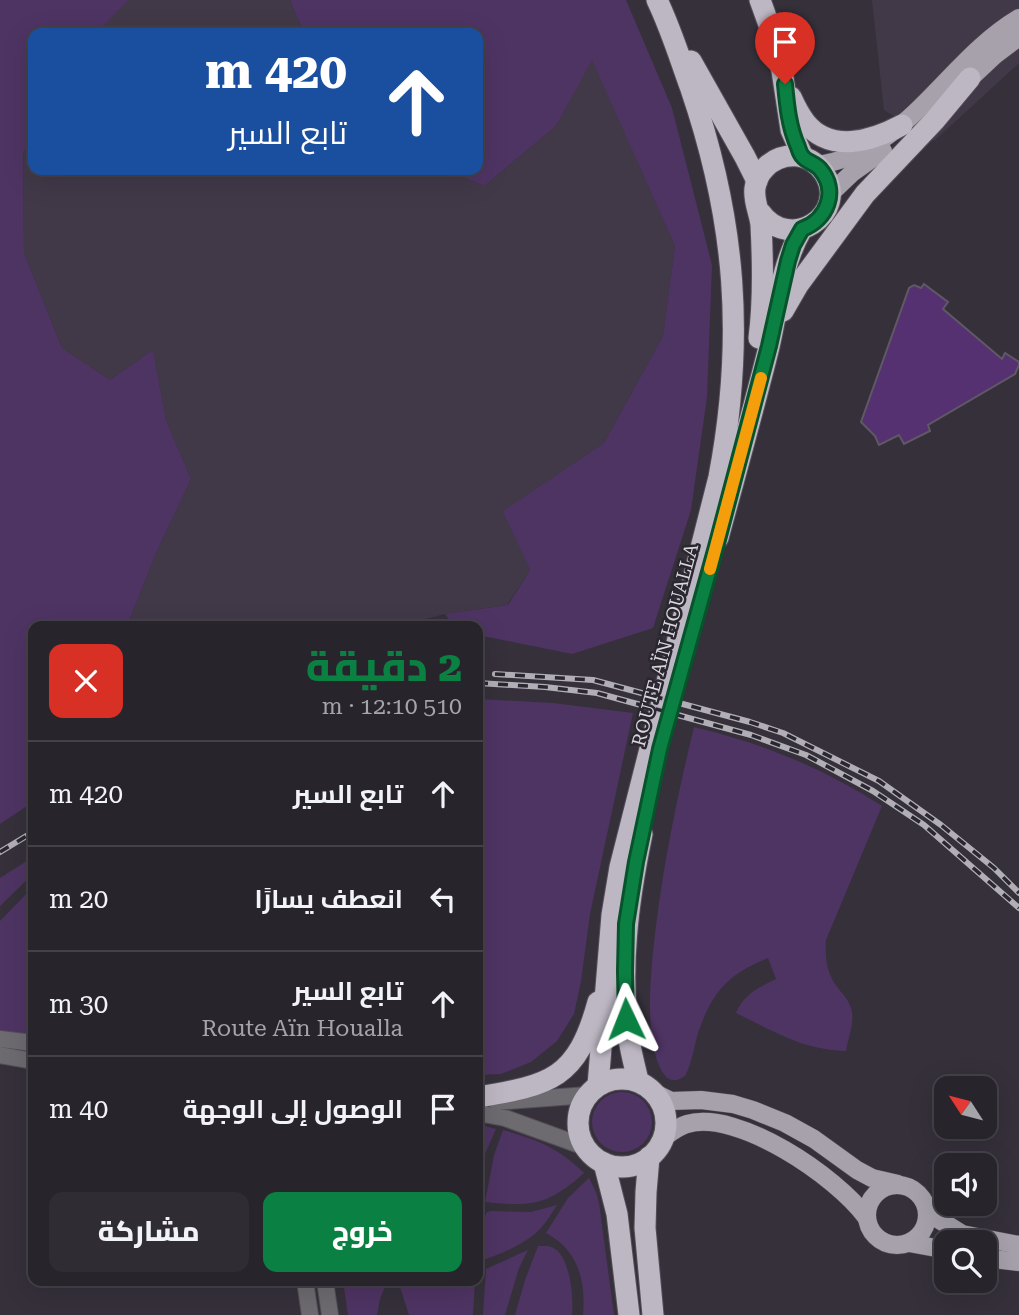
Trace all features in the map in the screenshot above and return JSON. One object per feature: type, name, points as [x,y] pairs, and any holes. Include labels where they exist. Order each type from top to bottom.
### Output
[{"type":"highway","points":[[657,0],[671,30],[700,116],[724,215],[731,265],[734,322],[729,412],[725,445],[711,508]]},
{"type":"highway","points":[[760,0],[773,36],[785,84],[792,130],[810,161],[826,178],[830,194],[822,216],[809,227],[802,229],[778,228],[760,212]]},
{"type":"highway","points":[[671,30],[705,85],[757,181]]},
{"type":"highway","points":[[769,346],[798,285],[850,212],[970,79]]},
{"type":"highway","points":[[785,84],[806,123],[829,139],[858,141],[902,125]]},
{"type":"highway","points":[[711,508],[739,426],[756,355],[763,286],[760,212],[755,197],[757,181],[765,167],[779,158],[795,156],[810,161]]},
{"type":"highway","name":"ROUTE AÏN HOUALLA","points":[[647,1087],[629,1041],[625,971],[630,895],[660,749],[769,346],[788,261],[802,229]]},
{"type":"highway","name":"ROUTE AÏN HOUALLA","points":[[593,1090],[612,915],[620,867],[711,508]]},
{"type":"highway","points":[[483,1097],[535,1086],[553,1078],[568,1066],[580,1049],[593,1019],[608,962]]},
{"type":"highway","points":[[624,1078],[647,1087],[661,1103],[665,1114],[666,1126],[658,1148],[649,1157],[628,1167],[615,1167],[593,1156],[579,1134],[578,1120],[580,1107],[593,1090],[611,1080],[624,1078]]},
{"type":"highway","points":[[649,1157],[645,1228],[653,1315]]},
{"type":"highway","points":[[604,1163],[617,1214],[629,1315]]},
{"type":"main road","points":[[810,161],[844,160],[889,135],[985,43],[1019,19]]},
{"type":"main road","points":[[830,194],[852,173],[916,127],[995,55],[1019,37]]},
{"type":"main road","points":[[647,1087],[671,1101],[701,1100],[733,1104],[753,1110],[814,1139],[872,1178],[908,1186],[917,1192],[937,1219],[948,1227],[985,1240],[1019,1245]]},
{"type":"main road","points":[[663,1138],[686,1124],[708,1122],[735,1128],[770,1142],[804,1161],[845,1193],[866,1217]]},
{"type":"main road","points":[[898,1184],[887,1185],[878,1191],[867,1207],[868,1227],[881,1241],[900,1246],[918,1238],[927,1220],[925,1203]]},
{"type":"main road","points":[[909,1243],[934,1248]]},
{"type":"main road","points":[[997,1259],[1019,1262]]},
{"type":"street","points":[[0,1039],[28,1042]]},
{"type":"street","points":[[0,1055],[28,1059]]},
{"type":"street","points":[[483,1099],[506,1101],[593,1090]]},
{"type":"street","points":[[483,1115],[505,1118],[585,1147]]},
{"type":"street","points":[[306,1286],[310,1315]]},
{"type":"street","points":[[326,1286],[330,1315]]},
{"type":"shaded area","points":[[0,0],[129,0],[101,28],[28,28],[28,145],[23,154],[24,253],[62,348],[110,380],[153,350],[166,420],[191,479],[156,553],[129,621],[28,621],[28,805],[0,824]]},
{"type":"shaded area","points":[[129,0],[290,0],[302,28],[101,28]]},
{"type":"shaded area","points":[[290,0],[626,0],[672,108],[712,265],[707,397],[691,510],[653,628],[572,654],[483,636],[483,621],[450,621],[445,614],[508,605],[530,570],[503,511],[604,443],[663,336],[675,246],[592,60],[556,126],[484,186],[458,175],[483,175],[483,28],[302,28]]},
{"type":"shaded area","points":[[872,0],[1019,0],[1019,63],[934,141],[884,110]]},
{"type":"shaded area","points":[[592,59],[675,246],[663,336],[604,443],[504,511],[530,570],[507,605],[417,621],[129,621],[156,553],[191,479],[166,420],[153,350],[110,380],[62,348],[24,253],[23,154],[28,145],[28,175],[458,175],[484,186],[556,126]]},
{"type":"shaded area","points":[[483,699],[553,703],[633,713],[590,914],[574,1014],[557,1041],[531,1062],[501,1074],[483,1075]]},
{"type":"shaded area","points":[[694,727],[791,758],[860,792],[882,806],[826,940],[830,973],[852,1012],[852,1027],[846,1051],[802,1043],[736,1013],[747,996],[776,979],[768,958],[732,978],[716,995],[703,1019],[685,1076],[676,1080],[668,1078],[657,1061],[650,1014],[653,952],[670,838]]},
{"type":"shaded area","points":[[28,860],[28,879],[0,906],[0,878]]},
{"type":"shaded area","points":[[28,892],[28,1034],[0,1032],[0,921]]},
{"type":"shaded area","points":[[616,1092],[628,1092],[647,1105],[652,1122],[650,1134],[639,1147],[628,1152],[616,1152],[597,1139],[592,1128],[592,1116],[605,1097]]},
{"type":"shaded area","points":[[483,1125],[496,1129],[483,1165]]},
{"type":"shaded area","points":[[503,1130],[546,1146],[584,1173],[550,1198],[516,1204],[485,1202],[494,1155]]},
{"type":"shaded area","points":[[589,1178],[599,1203],[614,1315],[583,1315],[583,1290],[578,1267],[566,1248],[546,1233],[568,1198]]},
{"type":"shaded area","points":[[557,1205],[541,1228],[529,1238],[483,1260],[487,1212],[531,1212]]},
{"type":"shaded area","points":[[538,1246],[553,1248],[564,1261],[571,1289],[572,1315],[515,1315]]},
{"type":"shaded area","points":[[528,1250],[519,1268],[505,1315],[483,1315],[486,1269]]},
{"type":"shaded area","points":[[344,1286],[385,1286],[377,1315],[348,1315]]},
{"type":"shaded area","points":[[400,1286],[475,1286],[473,1315],[409,1315]]},
{"type":"building","points":[[924,284],[948,302],[943,309],[1002,359],[1005,353],[1019,362],[1019,365],[1015,374],[928,425],[930,431],[904,444],[899,435],[879,445],[875,436],[861,422],[909,288],[914,285],[921,288]]},
{"type":"railway","points":[[495,674],[593,680],[783,733],[879,781],[941,825],[994,868],[1019,893]]},
{"type":"railway","points":[[483,683],[597,693],[751,735],[806,755],[873,791],[924,825],[1019,908]]},
{"type":"railway","points":[[0,852],[28,835]]},
{"type":"slow traffic","points":[[710,569],[761,378]]},
{"type":"route","points":[[626,1019],[626,924],[660,749],[769,346],[790,253],[802,229],[816,222],[829,202],[826,178],[817,165],[803,157],[796,144],[788,115],[785,84]]}]
